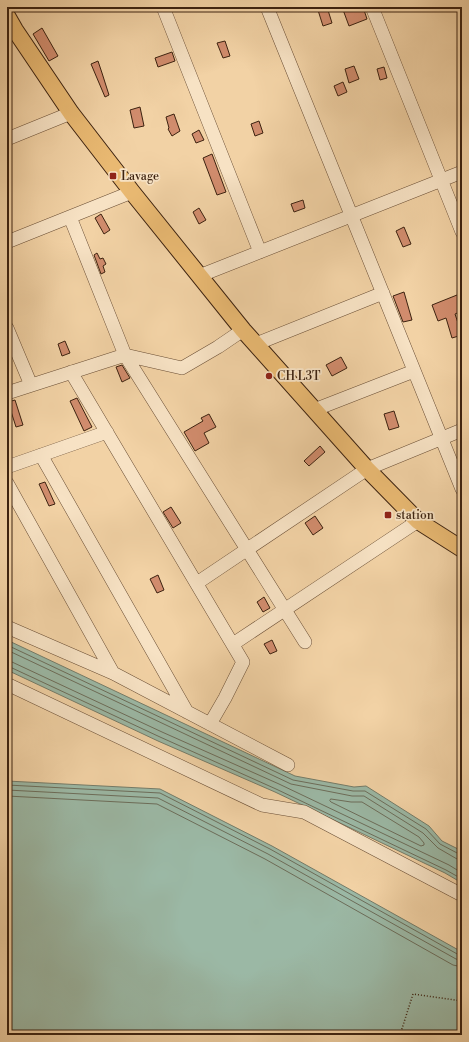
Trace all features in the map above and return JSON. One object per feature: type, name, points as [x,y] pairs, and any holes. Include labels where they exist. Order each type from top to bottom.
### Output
[{"type":"main road","points":[[7,16],[71,113],[132,192],[243,330],[368,469],[418,521],[462,549]]},
{"type":"street","points":[[163,7],[260,252]]},
{"type":"street","points":[[267,7],[462,489]]},
{"type":"street","points":[[372,7],[462,232]]},
{"type":"street","points":[[7,139],[71,113]]},
{"type":"street","points":[[199,276],[462,172]]},
{"type":"street","points":[[7,242],[132,192]]},
{"type":"street","points":[[70,218],[126,355],[305,642]]},
{"type":"street","points":[[256,344],[383,293]]},
{"type":"street","points":[[7,328],[31,385]]},
{"type":"street","points":[[7,393],[126,355],[182,368],[218,347],[243,330]]},
{"type":"street","points":[[314,410],[414,371]]},
{"type":"street","points":[[71,372],[243,662],[210,724]]},
{"type":"street","points":[[196,583],[368,469],[462,430]]},
{"type":"street","points":[[7,467],[107,432]]},
{"type":"street","points":[[41,455],[187,712]]},
{"type":"street","points":[[7,483],[113,673]]},
{"type":"street","points":[[233,644],[418,521]]},
{"type":"street","points":[[7,627],[113,673],[288,765]]},
{"type":"street","points":[[7,684],[262,805],[304,812],[462,895]]},
{"type":"path","points":[[400,1035],[413,994],[462,1001]]},
{"type":"water","points":[[7,640],[295,776],[354,787],[366,786],[429,826],[442,841],[462,851],[462,883],[445,873],[275,792],[158,741],[7,670]]},
{"type":"water","points":[[7,781],[160,789],[272,846],[462,952],[462,1035],[7,1035]]},
{"type":"building","points":[[317,7],[327,7],[332,23],[323,26]]},
{"type":"building","points":[[342,7],[363,7],[367,19],[349,26]]},
{"type":"building","points":[[42,28],[58,56],[49,61],[33,34]]},
{"type":"building","points":[[225,41],[230,56],[223,58],[217,43]]},
{"type":"building","points":[[172,52],[175,61],[158,67],[155,58]]},
{"type":"building","points":[[98,61],[109,95],[105,97],[91,64]]},
{"type":"building","points":[[354,66],[359,79],[349,83],[345,69]]},
{"type":"building","points":[[384,67],[387,78],[380,80],[377,69]]},
{"type":"building","points":[[343,82],[347,92],[338,96],[334,86]]},
{"type":"building","points":[[140,107],[144,126],[134,128],[130,110]]},
{"type":"building","points":[[174,114],[180,131],[172,136],[168,129],[166,117]]},
{"type":"building","points":[[259,121],[263,133],[255,136],[251,124]]},
{"type":"building","points":[[199,130],[204,140],[196,143],[192,134]]},
{"type":"building","points":[[212,154],[226,192],[217,195],[203,158]]},
{"type":"building","points":[[303,200],[305,208],[294,212],[291,204]]},
{"type":"building","points":[[199,208],[206,220],[199,224],[193,212]]},
{"type":"building","points":[[101,214],[110,230],[104,234],[95,218]]},
{"type":"building","points":[[404,227],[411,244],[403,247],[396,231]]},
{"type":"building","points":[[97,253],[100,259],[103,258],[106,264],[103,266],[105,272],[101,274],[94,255]]},
{"type":"building","points":[[404,292],[412,320],[403,322],[393,296]]},
{"type":"building","points":[[462,293],[462,311],[455,314],[462,335],[452,338],[446,318],[438,321],[432,305]]},
{"type":"building","points":[[65,341],[70,353],[62,356],[58,344]]},
{"type":"building","points":[[341,357],[347,368],[332,376],[326,365]]},
{"type":"building","points":[[122,365],[130,378],[122,382],[116,367]]},
{"type":"building","points":[[77,398],[92,427],[84,431],[70,401]]},
{"type":"building","points":[[15,400],[23,425],[16,427],[8,402]]},
{"type":"building","points":[[394,411],[399,427],[389,430],[384,414]]},
{"type":"building","points":[[209,414],[216,427],[204,433],[209,443],[195,451],[184,432],[203,421],[201,418]]},
{"type":"building","points":[[320,446],[325,452],[309,466],[304,461]]},
{"type":"building","points":[[45,482],[55,504],[49,506],[39,484]]},
{"type":"building","points":[[171,507],[181,523],[173,528],[163,512]]},
{"type":"building","points":[[315,516],[323,528],[313,535],[305,523]]},
{"type":"building","points":[[158,575],[164,590],[157,593],[150,579]]},
{"type":"building","points":[[264,597],[270,608],[263,612],[257,602]]},
{"type":"building","points":[[272,640],[277,651],[270,654],[264,644]]},
{"type":"place","name":"Lavage","points":[[113,176]]},
{"type":"place","name":"CH L3T","points":[[269,376]]},
{"type":"place","name":"station","points":[[388,515]]}]
